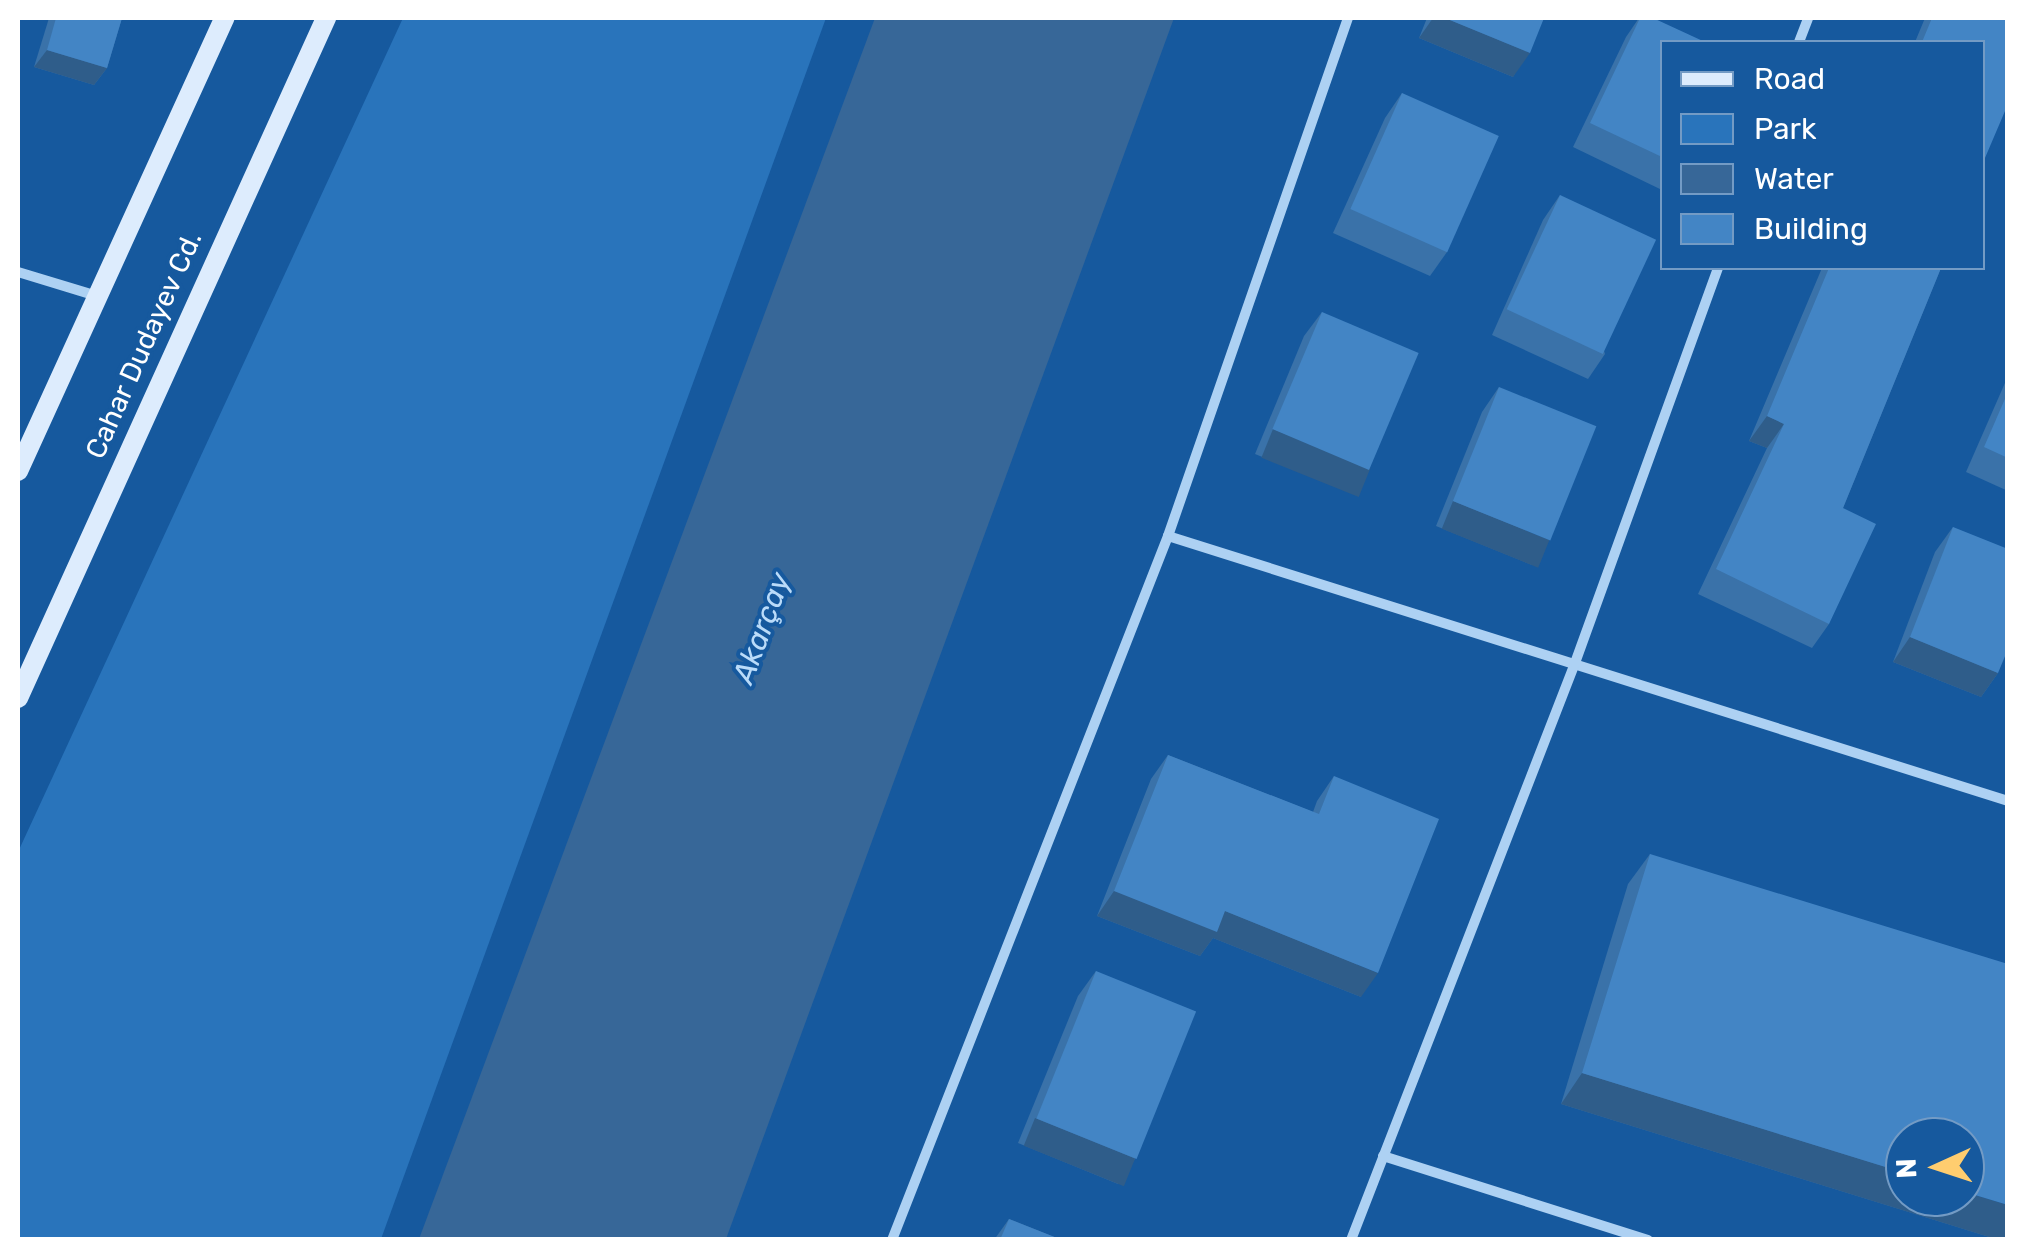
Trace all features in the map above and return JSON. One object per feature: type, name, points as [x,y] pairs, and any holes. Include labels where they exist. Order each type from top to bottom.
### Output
[{"type":"main road","points":[[18,471],[224,18]]},
{"type":"main road","name":"Cahar Dudayev Cd.","points":[[18,698],[326,18]]},
{"type":"street","points":[[892,1240],[1168,536],[1348,18]]},
{"type":"street","points":[[1351,1240],[1574,663],[1717,270]]},
{"type":"street","points":[[18,272],[97,296]]},
{"type":"street","points":[[1168,536],[2008,801]]},
{"type":"street","points":[[1384,1156],[1648,1240]]},
{"type":"street","points":[[1592,1240],[1598,1224]]},
{"type":"green space","points":[[403,18],[826,18],[381,1239],[18,1239],[18,852]]},
{"type":"water","name":"Akarçay","points":[[875,18],[1174,18],[726,1239],[419,1239]]},
{"type":"building","points":[[56,18],[122,18],[107,68],[47,50]]},
{"type":"building","points":[[1445,18],[1544,18],[1530,53]]},
{"type":"building","points":[[1640,18],[1653,18],[1701,40],[1660,40],[1660,156],[1590,123]]},
{"type":"building","points":[[1932,18],[2008,18],[2008,104],[1985,158],[1985,40],[1923,40]]},
{"type":"building","points":[[1402,93],[1499,136],[1447,252],[1350,209]]},
{"type":"building","points":[[1560,195],[1656,240],[1603,354],[1507,309]]},
{"type":"building","points":[[1828,270],[1940,270],[1843,508],[1876,524],[1829,624],[1716,569],[1784,424],[1767,416]]},
{"type":"building","points":[[1322,312],[1419,353],[1369,470],[1272,429]]},
{"type":"building","points":[[1499,387],[1596,426],[1550,540],[1453,501]]},
{"type":"building","points":[[2008,392],[2008,458],[1984,447]]},
{"type":"building","points":[[1953,527],[2008,549],[2008,649],[1998,673],[1910,637]]},
{"type":"building","points":[[1168,755],[1319,814],[1334,776],[1439,819],[1378,973],[1225,911],[1217,932],[1114,891]]},
{"type":"building","points":[[1650,854],[2008,964],[2008,1205],[1985,1198],[1985,1117],[1885,1117],[1885,1167],[1582,1073]]},
{"type":"building","points":[[1096,971],[1196,1011],[1137,1159],[1036,1118]]},
{"type":"building","points":[[1009,1219],[1062,1240],[1000,1240]]}]
